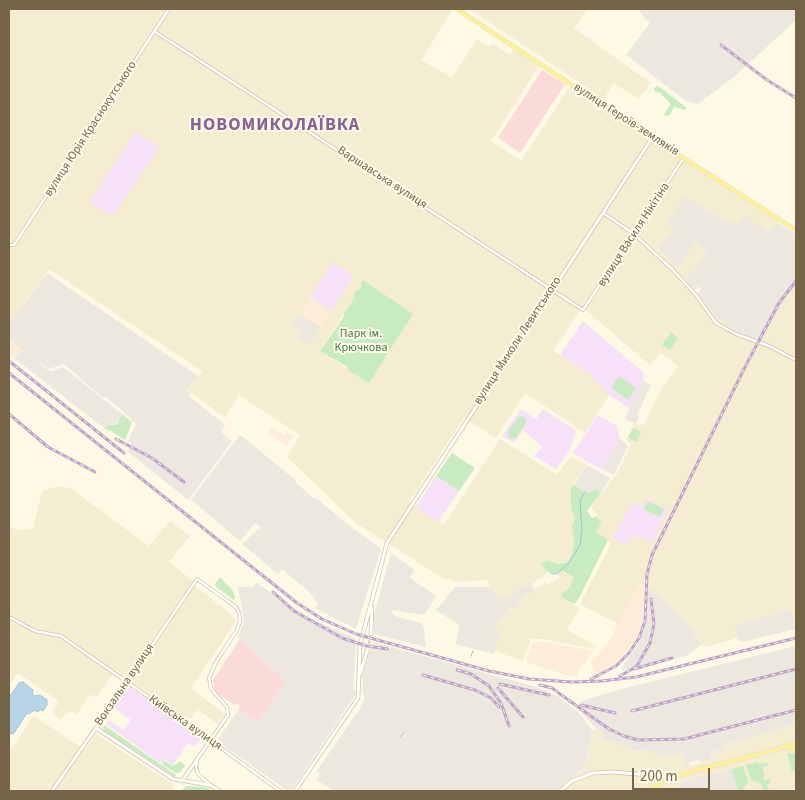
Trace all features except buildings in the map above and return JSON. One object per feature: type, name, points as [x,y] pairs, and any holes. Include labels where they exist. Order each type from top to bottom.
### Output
[{"type":"main road","name":"вулиця Героїв-земляків","points":[[457,9],[652,138],[796,230]]},
{"type":"main road","name":"вулиця Миколи Левитського","points":[[372,602],[386,546],[652,138]]},
{"type":"main road","points":[[371,634],[372,602]]},
{"type":"main road","points":[[295,791],[356,701],[358,695],[360,645],[372,602]]},
{"type":"main road","points":[[359,679],[368,648]]},
{"type":"main road","points":[[96,728],[173,779],[211,786],[220,791]]},
{"type":"main road","name":"Вокзальна вулиця","points":[[52,791],[96,728]]},
{"type":"main road","points":[[646,791],[672,777],[796,744]]},
{"type":"main road","points":[[783,748],[796,749]]},
{"type":"main road","points":[[560,791],[577,778],[593,773],[613,772],[672,777]]},
{"type":"street","name":"вулиця Юрія Краснокутського","points":[[10,246],[14,245],[169,9]]},
{"type":"street","name":"Варшавська вулиця","points":[[154,31],[583,310]]},
{"type":"street","name":"вулиця Василя Нікітіна","points":[[583,310],[684,158]]},
{"type":"street","points":[[603,213],[634,234],[672,269],[696,295],[716,323],[736,334],[759,342],[796,360]]},
{"type":"street","name":"Вокзальна вулиця","points":[[96,728],[197,579],[236,608],[239,613],[239,626],[213,667],[209,678],[211,689],[226,705],[228,714],[210,740]]},
{"type":"street","name":"Київська вулиця","points":[[9,617],[36,631],[61,636],[280,791]]},
{"type":"street","points":[[182,781],[210,740]]},
{"type":"street","points":[[199,756],[196,770],[211,786]]},
{"type":"shaded area","points":[[9,9],[453,9],[421,60],[452,78],[477,39],[490,47],[492,43],[510,55],[514,48],[540,65],[491,141],[521,161],[571,85],[778,221],[768,231],[764,228],[725,221],[685,196],[674,232],[657,248],[695,243],[707,252],[685,280],[740,333],[761,340],[786,296],[796,285],[796,624],[791,610],[734,626],[737,638],[706,647],[693,635],[697,631],[650,588],[639,584],[632,594],[618,624],[580,604],[611,543],[596,532],[602,522],[591,507],[617,474],[631,444],[626,440],[634,424],[644,425],[661,389],[678,366],[661,353],[650,365],[582,307],[553,351],[594,376],[609,395],[585,433],[525,393],[496,438],[464,418],[409,502],[444,525],[500,439],[557,475],[571,456],[587,465],[571,487],[571,509],[575,518],[572,526],[574,543],[572,555],[567,562],[541,565],[549,572],[531,584],[529,582],[521,587],[506,600],[498,598],[487,580],[457,582],[441,577],[356,523],[287,457],[300,435],[239,395],[225,418],[188,390],[202,371],[49,269],[9,324]],"holes":[[[333,263],[354,276],[309,345],[301,332],[292,326]],[[364,283],[413,314],[369,383],[320,351]]]},
{"type":"shaded area","points":[[469,9],[587,9],[574,28],[651,83],[638,99],[614,83],[604,99]]},
{"type":"shaded area","points":[[637,9],[796,9],[796,20],[734,77],[698,104],[686,101],[626,55],[650,23]]},
{"type":"shaded area","points":[[542,70],[565,84],[520,153],[498,138]]},
{"type":"shaded area","points":[[135,132],[159,147],[113,217],[90,202]]},
{"type":"shaded area","points":[[685,196],[725,221],[739,223],[745,215],[768,231],[778,223],[795,233],[796,285],[786,296],[761,341],[740,333],[721,321],[698,294],[701,289],[698,286],[695,290],[685,280],[707,252],[695,243],[678,268],[657,248],[674,232],[667,218],[672,216]]},
{"type":"shaded area","points":[[333,262],[354,276],[331,311],[310,297]]},
{"type":"shaded area","points":[[47,273],[198,376],[187,390],[190,393],[189,396],[225,425],[221,432],[232,441],[188,500],[127,451],[132,444],[128,441],[136,424],[124,412],[106,397],[102,397],[64,364],[49,369],[9,339],[9,324]]},
{"type":"shaded area","points":[[310,297],[331,311],[321,327],[299,314]]},
{"type":"shaded area","points":[[299,314],[321,327],[309,345],[297,337],[301,332],[292,326]]},
{"type":"shaded area","points":[[583,321],[644,373],[643,381],[630,409],[603,391],[605,388],[594,381],[594,376],[560,355]]},
{"type":"shaded area","points":[[9,339],[21,349],[14,358],[9,354]]},
{"type":"shaded area","points":[[21,350],[48,370],[52,371],[63,367],[122,414],[109,432],[14,358]]},
{"type":"shaded area","points":[[643,381],[651,385],[637,415],[639,417],[636,424],[625,419]]},
{"type":"shaded area","points":[[521,409],[536,419],[543,409],[575,430],[576,433],[568,453],[556,469],[534,456],[542,447],[523,430],[514,443],[502,436]]},
{"type":"shaded area","points":[[598,415],[617,426],[620,439],[601,469],[573,453]]},
{"type":"shaded area","points":[[272,427],[284,435],[287,432],[293,436],[286,446],[268,433]]},
{"type":"shaded area","points":[[239,436],[242,436],[295,480],[313,498],[317,499],[381,549],[356,629],[315,608],[318,602],[314,600],[315,597],[282,569],[278,574],[242,544],[261,528],[255,523],[240,541],[191,500]]},
{"type":"shaded area","points":[[620,439],[628,446],[614,475],[601,469]]},
{"type":"shaded area","points":[[587,465],[610,478],[602,492],[586,493],[574,485]]},
{"type":"shaded area","points":[[436,476],[459,491],[438,522],[416,507]]},
{"type":"shaded area","points":[[59,486],[70,488],[149,546],[170,521],[190,536],[169,562],[193,581],[192,583],[236,621],[191,688],[225,714],[218,724],[198,710],[188,722],[116,670],[96,698],[90,694],[77,714],[71,711],[59,720],[52,711],[60,702],[18,673],[9,685],[9,636],[11,632],[9,631],[9,526],[18,530],[33,528],[42,491]]},
{"type":"shaded area","points":[[646,499],[667,510],[652,543],[634,534],[627,545],[613,538],[632,502],[641,506]]},
{"type":"shaded area","points":[[391,553],[415,570],[410,578],[436,596],[424,615],[392,610],[392,613],[397,617],[421,623],[424,628],[426,647],[374,634],[374,615]]},
{"type":"shaded area","points":[[563,571],[574,579],[570,587],[561,594],[562,598],[580,608],[567,630],[596,646],[594,649],[542,639],[531,639],[523,661],[495,651],[501,632],[494,626],[512,607],[516,609],[523,597],[545,582],[547,585],[560,578],[556,573]]},
{"type":"shaded area","points":[[530,582],[535,590],[523,597],[516,609],[511,607],[494,626],[501,632],[494,654],[456,644],[459,625],[436,610],[455,587],[491,587],[498,598],[502,595],[506,600]]},
{"type":"shaded area","points":[[257,583],[307,617],[355,638],[354,643],[356,644],[353,689],[357,692],[291,791],[288,791],[217,741],[238,710],[259,722],[286,681],[238,637],[244,621],[238,587],[253,587]]},
{"type":"shaded area","points":[[639,584],[645,587],[641,627],[635,641],[617,661],[605,670],[595,674],[591,662],[610,640],[632,594]]},
{"type":"shaded area","points":[[647,588],[650,588],[697,631],[693,635],[702,644],[686,656],[630,672],[628,669],[622,671],[622,668],[639,642],[646,624]]},
{"type":"shaded area","points":[[791,609],[796,629],[742,642],[737,638],[734,626]]},
{"type":"shaded area","points":[[240,639],[286,681],[259,722],[238,710],[240,706],[236,703],[234,705],[215,692],[213,680]]},
{"type":"shaded area","points":[[373,642],[536,687],[559,697],[580,714],[592,730],[585,767],[555,791],[333,791],[316,779],[320,774],[316,772],[359,710],[365,698],[362,676]]},
{"type":"shaded area","points":[[533,642],[544,642],[593,651],[585,663],[582,663],[577,675],[574,677],[526,662]]},
{"type":"shaded area","points":[[796,646],[796,725],[723,745],[724,749],[710,752],[712,760],[700,763],[699,760],[689,762],[690,766],[686,767],[682,753],[668,757],[653,755],[651,751],[629,750],[629,748],[603,740],[602,729],[597,729],[582,713],[582,701],[621,689]]},
{"type":"shaded area","points":[[129,687],[201,738],[195,747],[188,743],[173,765],[164,759],[160,763],[106,724],[108,720],[124,730],[131,720],[114,708]]},
{"type":"shaded area","points":[[34,716],[85,750],[96,734],[174,785],[173,791],[9,791],[9,752]]},
{"type":"shaded area","points":[[796,725],[796,791],[555,791],[585,767],[592,730],[602,729],[603,740],[629,748],[629,750],[651,751],[653,755],[668,757],[682,753],[687,767],[712,760],[710,752],[723,745]]},
{"type":"shaded area","points":[[732,769],[738,791],[676,791],[681,782]]},
{"type":"green space","points":[[657,86],[687,108],[685,110],[674,107],[670,115],[666,116],[664,114],[671,104],[660,93],[654,91],[654,88]]},
{"type":"green space","name":"Парк ім. Крючкова","points":[[363,280],[413,314],[369,383],[320,351],[343,318],[355,297],[353,296],[362,286]]},
{"type":"green space","points":[[671,332],[678,338],[670,350],[662,345]]},
{"type":"green space","points":[[619,376],[636,388],[628,400],[611,388]]},
{"type":"green space","points":[[122,414],[132,422],[125,440],[105,427],[116,425]]},
{"type":"green space","points":[[522,416],[526,419],[526,423],[516,438],[510,439],[508,432],[518,418]]},
{"type":"green space","points":[[633,428],[641,432],[636,442],[628,438]]},
{"type":"green space","points":[[452,453],[475,468],[459,491],[436,476]]},
{"type":"green space","points":[[574,485],[586,493],[597,490],[601,493],[587,511],[592,518],[596,516],[602,522],[596,532],[608,540],[578,600],[574,604],[562,598],[561,594],[570,587],[574,578],[563,571],[552,575],[541,565],[546,560],[558,564],[567,562],[572,555],[574,543],[572,526],[575,518],[571,509],[571,487]]},
{"type":"green space","points":[[648,501],[664,509],[660,517],[643,509]]},
{"type":"green space","points":[[220,577],[233,591],[234,600],[216,587],[215,584]]},
{"type":"green space","points":[[104,725],[176,775],[175,777],[103,730]]},
{"type":"green space","points":[[787,753],[796,754],[796,772],[791,770]]},
{"type":"green space","points":[[163,760],[173,766],[181,761],[185,766],[179,773],[176,773],[162,764]]},
{"type":"green space","points":[[757,762],[759,764],[768,763],[768,765],[762,767],[765,776],[763,777],[764,781],[770,779],[771,783],[767,784],[769,791],[763,791],[761,784],[751,780],[746,765]]},
{"type":"green space","points":[[743,766],[748,781],[742,791],[738,791],[732,769]]},
{"type":"green space","points":[[186,786],[205,787],[214,791],[181,791]]},
{"type":"water","points":[[23,682],[33,690],[32,694],[34,696],[40,695],[47,700],[47,705],[43,711],[40,709],[38,712],[34,710],[29,714],[27,713],[14,733],[10,734],[9,698],[19,683]]},
{"type":"waterway","points":[[553,574],[556,574],[569,563],[580,545],[582,530],[580,500],[585,492]]},
{"type":"waterway","points":[[471,656],[473,651]]},
{"type":"waterway","points":[[400,737],[404,733]]},
{"type":"tunnel","points":[[368,648],[371,634]]},
{"type":"railway","points":[[721,45],[767,80],[796,98]]},
{"type":"railway","points":[[591,679],[616,666],[629,653],[639,638],[645,621],[647,574],[652,555],[747,363],[779,303],[796,281]]},
{"type":"railway","points":[[9,361],[124,453]]},
{"type":"railway","points":[[9,373],[297,603],[322,619],[356,634],[489,671],[529,679],[572,682],[636,677],[796,638]]},
{"type":"railway","points":[[9,414],[48,447],[95,472]]},
{"type":"railway","points":[[116,439],[152,458],[184,482]]},
{"type":"railway","points":[[273,592],[294,611],[342,638],[367,646],[387,649]]},
{"type":"railway","points":[[620,676],[638,664],[650,643],[654,624],[651,599]]},
{"type":"railway","points":[[634,669],[672,658]]},
{"type":"railway","points":[[632,711],[796,669]]},
{"type":"railway","points":[[457,670],[471,674],[489,686],[501,703],[509,726]]},
{"type":"railway","points":[[423,675],[475,690],[491,698],[499,707]]},
{"type":"railway","points":[[500,684],[549,695]]},
{"type":"railway","points":[[540,685],[552,688],[609,729],[638,740],[684,739],[796,710]]},
{"type":"railway","points":[[498,688],[523,717]]},
{"type":"railway","points":[[581,705],[615,713]]},
{"type":"district","name":"НОВОМИКОЛАЇВКА","points":[[275,126]]}]
